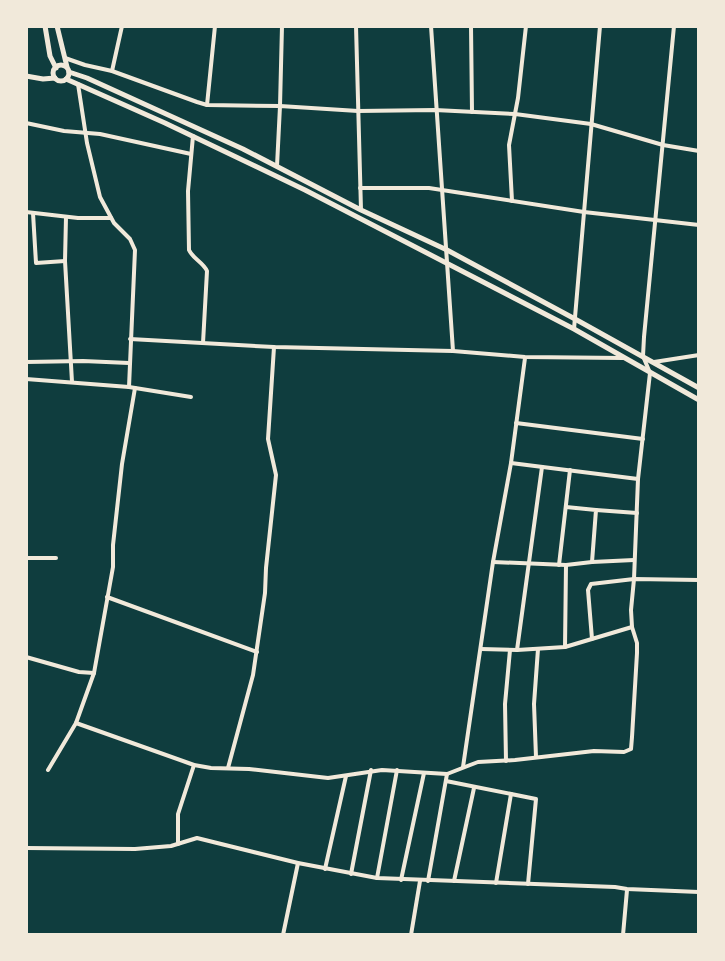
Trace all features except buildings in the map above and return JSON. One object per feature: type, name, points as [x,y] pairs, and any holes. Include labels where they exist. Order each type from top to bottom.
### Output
[{"type":"street","points":[[45,26],[50,56],[56,68],[55,78]]},
{"type":"street","points":[[57,26],[67,73]]},
{"type":"street","points":[[112,71],[122,26]]},
{"type":"street","points":[[207,105],[215,26]]},
{"type":"street","points":[[277,166],[282,26]]},
{"type":"street","points":[[356,26],[361,210]]},
{"type":"street","points":[[431,26],[453,351]]},
{"type":"street","points":[[471,26],[472,112]]},
{"type":"street","points":[[512,201],[509,145],[526,26]]},
{"type":"street","points":[[574,329],[600,26]]},
{"type":"street","points":[[76,723],[194,765],[328,778],[371,770],[447,774],[478,762],[631,749],[637,643],[631,610],[638,479],[650,373],[643,356],[674,26]]},
{"type":"street","points":[[63,58],[112,71],[207,105],[515,114],[591,124],[663,145],[699,151]]},
{"type":"street","points":[[56,68],[63,65],[78,84],[240,158],[448,263],[574,329],[699,400]]},
{"type":"street","points":[[26,76],[60,81],[67,73]]},
{"type":"street","points":[[67,73],[87,78],[243,149],[447,250],[699,388]]},
{"type":"street","points":[[78,84],[100,197],[135,250],[129,387]]},
{"type":"street","points":[[26,123],[191,154]]},
{"type":"street","points":[[193,136],[188,191],[189,250],[207,271],[203,343]]},
{"type":"street","points":[[240,158],[243,149]]},
{"type":"street","points":[[360,188],[429,188],[655,222],[699,225]]},
{"type":"street","points":[[26,212],[111,218]]},
{"type":"street","points":[[33,213],[36,263],[65,261]]},
{"type":"street","points":[[66,217],[65,261],[72,382]]},
{"type":"street","points":[[26,247],[34,248]]},
{"type":"street","points":[[130,339],[274,347],[453,351],[525,357],[624,358]]},
{"type":"street","points":[[228,768],[257,652],[276,475],[268,439],[274,347]]},
{"type":"street","points":[[654,362],[699,355]]},
{"type":"street","points":[[463,767],[525,357]]},
{"type":"street","points":[[26,362],[129,363]]},
{"type":"street","points":[[26,379],[129,387],[191,397]]},
{"type":"street","points":[[48,770],[76,723],[94,673],[113,567],[122,464],[135,388]]},
{"type":"street","points":[[516,423],[643,439]]},
{"type":"street","points":[[511,463],[638,479]]},
{"type":"street","points":[[517,650],[542,467]]},
{"type":"street","points":[[559,565],[570,470]]},
{"type":"street","points":[[566,507],[637,513]]},
{"type":"street","points":[[592,562],[596,510]]},
{"type":"street","points":[[26,558],[56,558]]},
{"type":"street","points":[[493,562],[566,565],[634,560]]},
{"type":"street","points":[[565,647],[566,565]]},
{"type":"street","points":[[592,639],[590,585],[634,579],[699,580]]},
{"type":"street","points":[[107,597],[257,652]]},
{"type":"street","points":[[481,649],[565,647],[632,627]]},
{"type":"street","points":[[536,757],[534,704],[538,649]]},
{"type":"street","points":[[506,761],[506,692],[510,650]]},
{"type":"street","points":[[26,657],[79,672],[94,673]]},
{"type":"street","points":[[178,845],[178,814],[194,765]]},
{"type":"street","points":[[351,874],[371,770]]},
{"type":"street","points":[[377,878],[397,770]]},
{"type":"street","points":[[401,880],[424,773]]},
{"type":"street","points":[[428,881],[447,774]]},
{"type":"street","points":[[325,869],[346,776]]},
{"type":"street","points":[[446,781],[536,799],[528,884]]},
{"type":"street","points":[[454,881],[474,788]]},
{"type":"street","points":[[496,883],[511,794]]},
{"type":"street","points":[[26,848],[135,849],[178,845],[197,838],[298,863],[377,878],[699,892]]},
{"type":"street","points":[[283,935],[298,863]]},
{"type":"street","points":[[411,935],[420,881]]},
{"type":"street","points":[[623,935],[627,889]]}]
